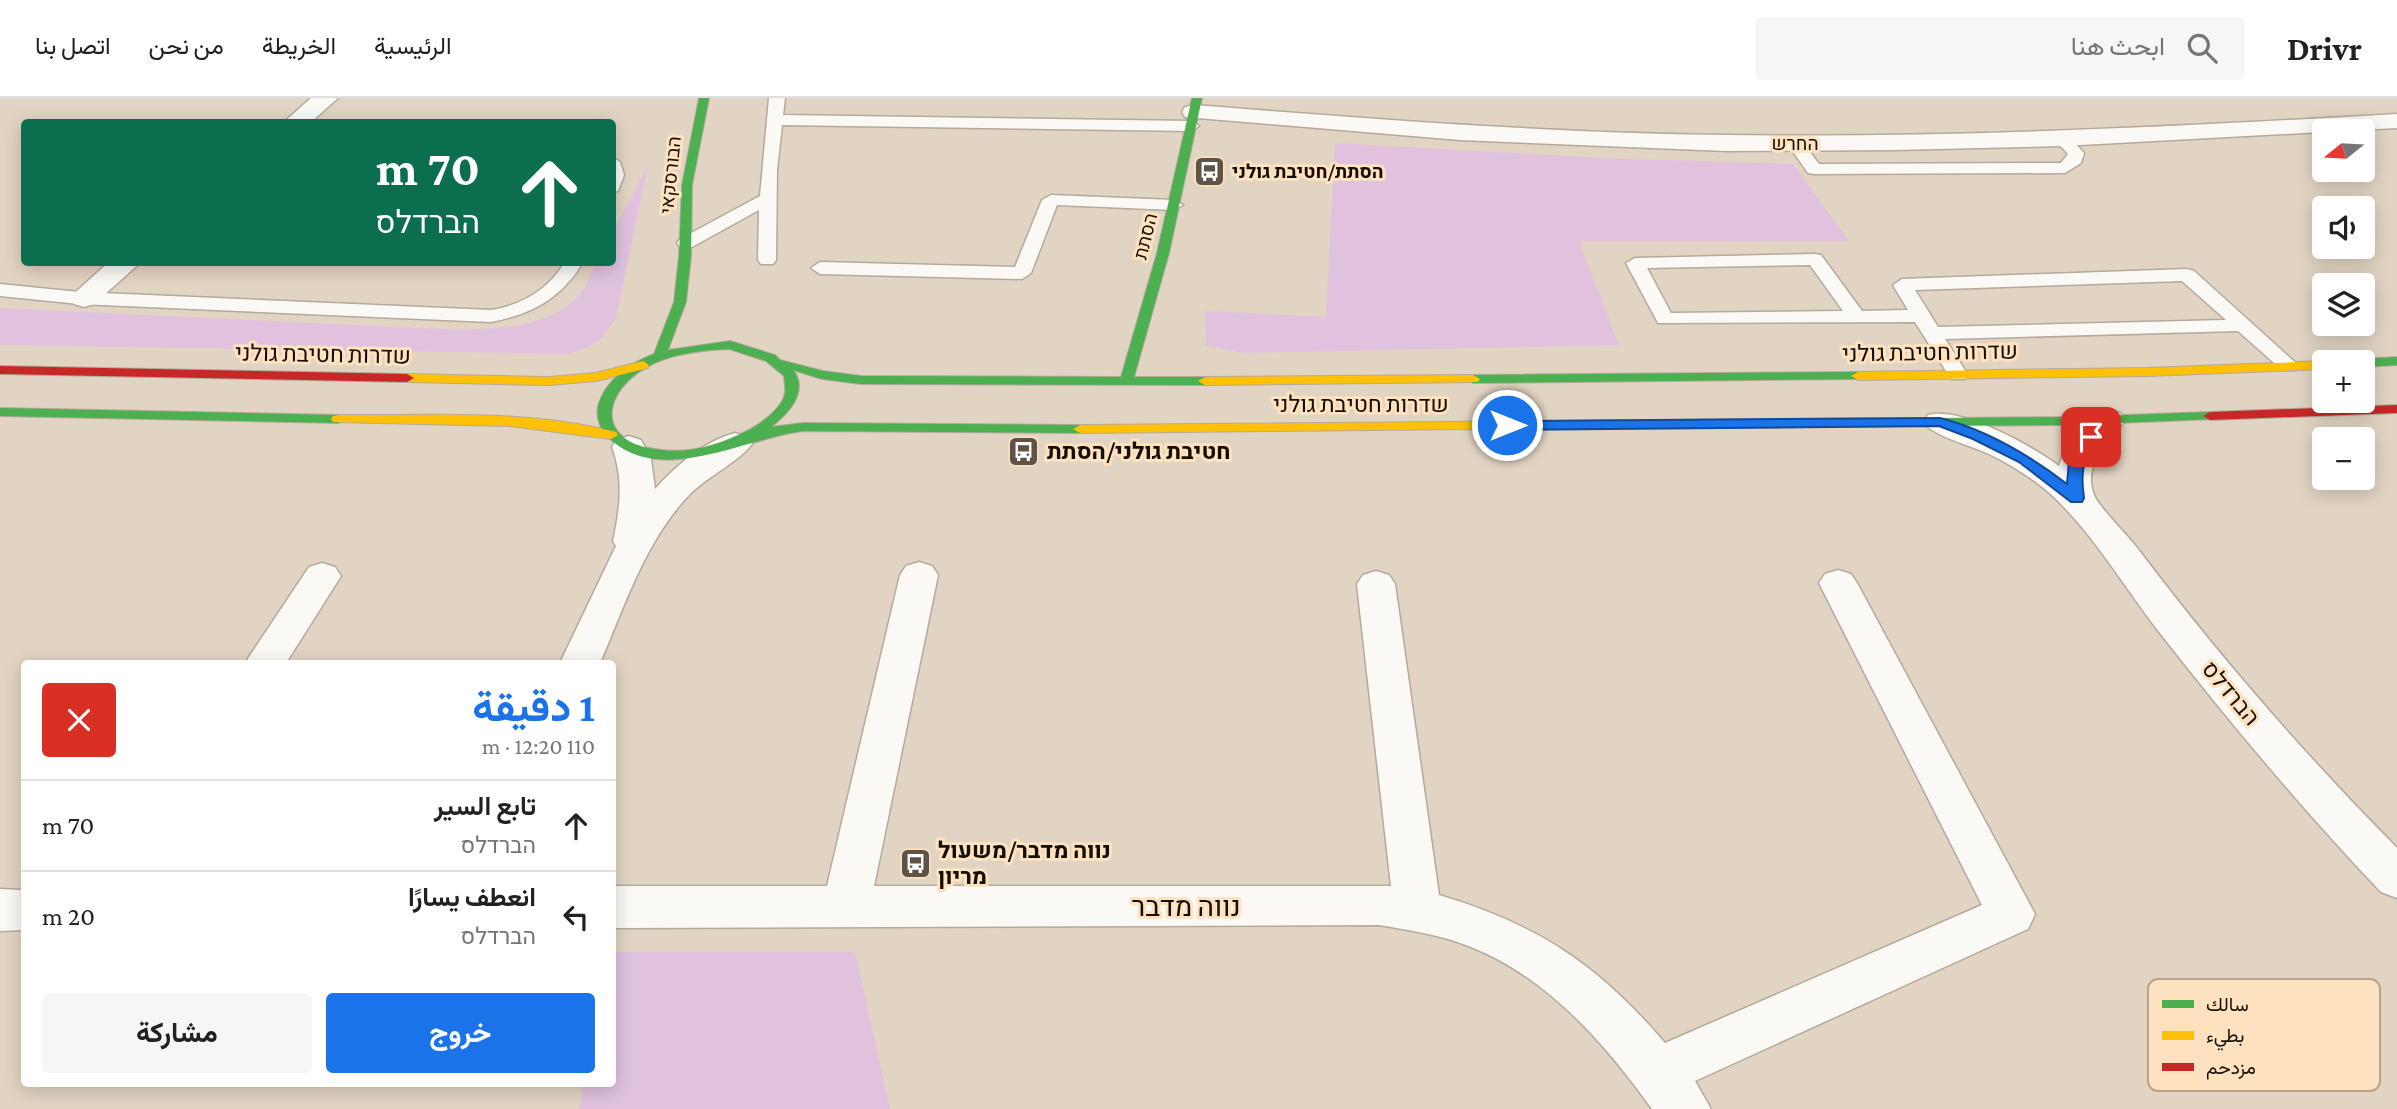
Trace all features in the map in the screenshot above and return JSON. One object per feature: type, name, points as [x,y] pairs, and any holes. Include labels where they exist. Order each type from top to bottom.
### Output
[{"type":"street","points":[[300,119],[326,98]]},
{"type":"street","name":"הבורסקאי","points":[[659,357],[680,302],[687,185],[704,98]]},
{"type":"street","name":"החרש","points":[[1194,112],[1558,138],[1794,143],[2062,139],[2397,121]]},
{"type":"street","name":"הסתת","points":[[1126,382],[1164,253],[1194,112]]},
{"type":"street","name":"הבורסקאי","points":[[685,250],[695,292]]},
{"type":"street","points":[[84,298],[122,266]]},
{"type":"street","points":[[581,660],[628,554],[660,505],[684,477],[714,455],[771,424],[789,402],[793,381],[782,363],[772,356],[727,339],[716,327]]},
{"type":"street","points":[[628,554],[637,511],[638,484],[635,460],[603,415],[610,393],[624,378],[659,357],[703,346],[746,347]]},
{"type":"street","points":[[2375,362],[2397,361]]},
{"type":"street","name":"שדרות חטיבת גולני","points":[[782,363],[822,375],[860,380],[1126,382],[1958,375],[2312,365]]},
{"type":"street","name":"שדרות חטיבת גולני","points":[[0,370],[561,381],[596,377],[643,365]]},
{"type":"street","name":"שדרות חטיבת גולני","points":[[741,441],[777,430],[803,427],[1122,429],[1940,422],[2108,420],[2397,409]]},
{"type":"street","points":[[0,412],[523,423],[584,429],[648,453],[684,455],[741,441]]},
{"type":"street","points":[[2077,498],[2074,479],[2076,461],[2091,437],[2108,420]]},
{"type":"street","name":"הברדלס","points":[[1940,422],[1978,436],[2024,459],[2077,498],[2223,684],[2290,763],[2397,878]]},
{"type":"street","points":[[846,906],[919,575]]},
{"type":"street","points":[[267,660],[322,576]]},
{"type":"street","points":[[1670,1090],[2011,914],[1838,583]]},
{"type":"street","points":[[1376,584],[1418,909]]},
{"type":"street","name":"נווה מדבר","points":[[616,907],[1379,905],[1418,909],[1469,923],[1534,954],[1573,982],[1598,1005],[1670,1090]]},
{"type":"street","points":[[0,910],[21,910]]},
{"type":"lane","points":[[767,260],[767,199],[776,98]]},
{"type":"lane","points":[[774,120],[1194,112]]},
{"type":"lane","points":[[685,250],[767,199]]},
{"type":"lane","points":[[820,268],[1022,273],[1051,200],[1174,205]]},
{"type":"lane","points":[[1855,315],[1815,259],[1635,263],[1665,320],[1855,315],[1927,325],[2243,325]]},
{"type":"lane","points":[[0,290],[84,298],[491,316],[509,313],[537,302],[556,286],[571,266]]},
{"type":"lane","points":[[1958,375],[1902,285],[2187,275],[2289,366]]},
{"type":"shaded area","points":[[1335,143],[1602,158],[1793,164],[1849,241],[1579,241],[1619,345],[1245,353],[1206,346],[1205,311],[1326,317]]},
{"type":"shaded area","points":[[648,165],[616,318],[596,343],[566,354],[0,345],[0,308],[459,330],[523,324],[554,314],[567,306],[586,285],[596,266],[616,266],[616,226]]},
{"type":"shaded area","points":[[616,952],[855,952],[890,1109],[579,1109],[583,1087],[616,1087]]},
{"type":"traffic: fast","points":[[659,357],[680,302],[685,256],[687,185],[704,98]]},
{"type":"traffic: fast","points":[[1126,382],[1163,253],[1197,98]]},
{"type":"traffic: fast","points":[[730,345],[771,358],[790,375],[792,394],[780,413],[758,431],[729,445],[696,454],[663,455],[623,443],[611,432],[604,420],[604,406],[610,392],[623,377],[642,364],[673,352],[730,345]]},
{"type":"traffic: fast","points":[[2375,362],[2397,361]]},
{"type":"traffic: fast","points":[[782,363],[822,375],[861,380],[1205,381]]},
{"type":"traffic: fast","points":[[1473,379],[1858,376]]},
{"type":"traffic: fast","points":[[0,412],[338,419]]},
{"type":"traffic: fast","points":[[1674,424],[2068,421],[2210,416]]},
{"type":"traffic: fast","points":[[746,439],[777,430],[803,427],[1080,429]]},
{"type":"traffic: slow","points":[[407,378],[549,381],[596,377],[643,365]]},
{"type":"traffic: slow","points":[[1858,376],[2148,372],[2312,365]]},
{"type":"traffic: slow","points":[[1205,381],[1473,379]]},
{"type":"traffic: slow","points":[[338,419],[509,422],[543,424],[611,435]]},
{"type":"traffic: slow","points":[[1080,429],[1674,424]]},
{"type":"traffic: jam","points":[[0,370],[407,378]]},
{"type":"traffic: jam","points":[[2210,416],[2397,409]]},
{"type":"place","name":"הסתת/חטיבת גולני","points":[[1209,171]]},
{"type":"place","name":"חטיבת גולני/הסתת","points":[[1024,451]]},
{"type":"place","name":"נווה מדבר/משעול מריון","points":[[915,863]]},
{"type":"route","points":[[1507,425],[1940,422],[2010,451],[2052,477],[2077,498],[2074,479],[2076,461],[2091,437]]}]
